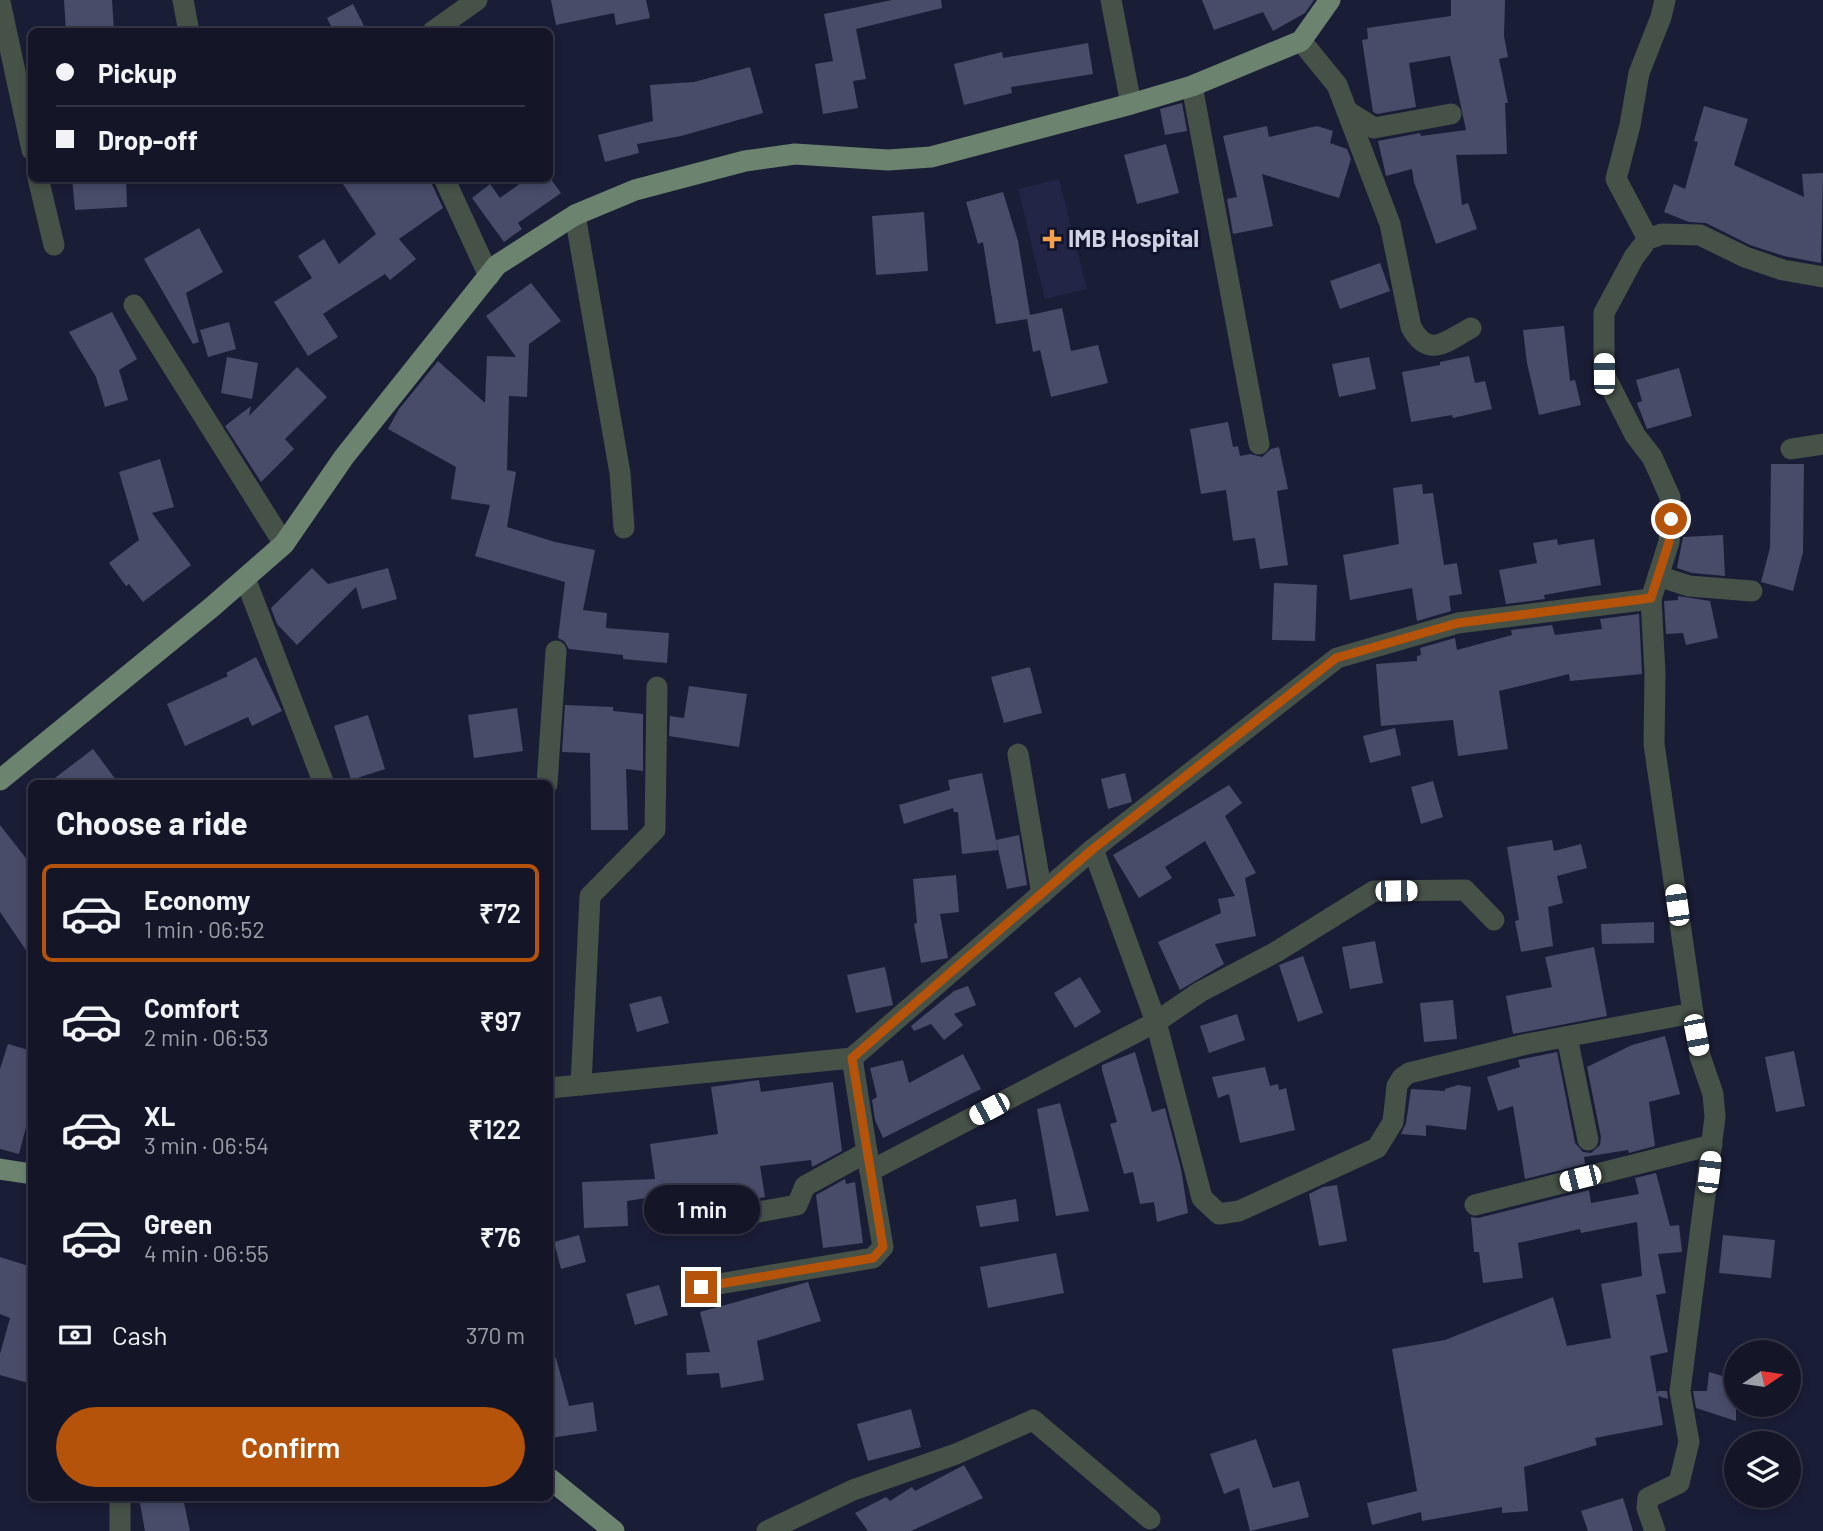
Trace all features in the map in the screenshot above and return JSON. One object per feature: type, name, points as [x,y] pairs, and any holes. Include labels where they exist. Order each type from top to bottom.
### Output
[{"type":"main road","points":[[0,780],[284,544],[344,457],[497,265],[575,215],[635,190],[745,161],[794,154],[888,160],[931,157],[1131,104],[1192,86],[1301,41],[1330,0]]},
{"type":"main road","points":[[0,1169],[28,1173]]},
{"type":"main road","points":[[553,1481],[614,1531]]},
{"type":"street","points":[[183,0],[188,28]]},
{"type":"street","points":[[438,28],[477,0]]},
{"type":"street","points":[[1111,0],[1131,104]]},
{"type":"street","points":[[1648,239],[1616,179],[1630,125],[1639,73],[1661,18],[1665,0]]},
{"type":"street","points":[[0,2],[28,132]]},
{"type":"street","points":[[1301,41],[1337,85],[1390,225],[1411,327],[1419,341],[1429,346],[1439,345],[1471,328]]},
{"type":"street","points":[[1192,86],[1259,444]]},
{"type":"street","points":[[1346,111],[1374,128],[1451,114]]},
{"type":"street","points":[[39,182],[54,246]]},
{"type":"street","points":[[446,182],[489,276]]},
{"type":"street","points":[[575,215],[620,473],[624,528]]},
{"type":"street","points":[[1655,1531],[1647,1508],[1648,1498],[1679,1483],[1689,1442],[1680,1391],[1715,1117],[1713,1094],[1700,1056],[1654,744],[1655,673],[1651,598],[1669,542],[1670,497],[1652,457],[1635,435],[1604,374],[1604,313],[1634,257],[1648,239],[1662,234],[1700,235],[1745,257],[1783,270],[1823,277]]},
{"type":"street","points":[[134,305],[284,544]]},
{"type":"street","points":[[1791,449],[1823,444]]},
{"type":"street","points":[[1658,576],[1689,586],[1752,591]]},
{"type":"street","points":[[245,578],[322,780]]},
{"type":"street","points":[[553,1088],[852,1058],[1093,849],[1336,658],[1458,623],[1651,598]]},
{"type":"street","points":[[547,780],[556,651]]},
{"type":"street","points":[[581,1085],[590,896],[655,830],[657,687]]},
{"type":"street","points":[[1018,754],[1042,894]]},
{"type":"street","points":[[1093,849],[1156,1022],[1202,1198],[1219,1214],[1238,1211],[1377,1148],[1393,1122],[1397,1086],[1409,1073],[1567,1037],[1693,1013]]},
{"type":"street","points":[[703,1222],[797,1205],[805,1186],[868,1162],[1156,1022],[1200,992],[1276,952],[1374,891],[1465,890],[1494,920]]},
{"type":"street","points":[[1567,1037],[1588,1140]]},
{"type":"street","points":[[701,1287],[873,1258],[883,1247],[852,1058]]},
{"type":"street","points":[[1475,1205],[1712,1145]]},
{"type":"street","points":[[767,1531],[853,1490],[956,1454],[1033,1420],[1150,1519]]},
{"type":"street","points":[[120,1501],[120,1531]]},
{"type":"shaded area","name":"IMB Hospital","points":[[1059,179],[1087,289],[1045,299],[1018,189]]},
{"type":"building","points":[[64,0],[112,0],[114,28],[66,28]]},
{"type":"building","points":[[551,0],[646,0],[650,18],[616,25],[614,13],[556,25]]},
{"type":"building","points":[[892,0],[941,0],[942,8],[856,29],[866,79],[853,81],[858,108],[823,114],[815,64],[833,61],[824,14]]},
{"type":"building","points":[[1202,0],[1314,0],[1305,13],[1273,31],[1263,12],[1214,30]]},
{"type":"building","points":[[1451,0],[1505,0],[1504,36],[1508,57],[1499,59],[1508,103],[1505,103],[1507,154],[1456,155],[1462,205],[1468,203],[1477,229],[1436,244],[1412,169],[1386,176],[1378,141],[1420,133],[1421,136],[1466,130],[1450,56],[1409,63],[1416,107],[1377,114],[1373,112],[1362,40],[1368,39],[1367,28],[1451,16]]},
{"type":"building","points":[[353,4],[365,28],[332,28],[327,18]]},
{"type":"building","points":[[1088,43],[1093,74],[1011,87],[1012,93],[964,105],[954,64],[1002,52],[1003,58]]},
{"type":"building","points":[[750,67],[763,113],[681,136],[637,144],[639,153],[605,162],[598,135],[653,121],[650,85],[694,82]]},
{"type":"building","points":[[1182,103],[1187,131],[1165,135],[1160,109]]},
{"type":"building","points":[[1704,106],[1748,119],[1734,165],[1804,197],[1802,174],[1823,173],[1821,263],[1784,256],[1750,245],[1706,223],[1689,222],[1664,212],[1674,184],[1685,189],[1698,142],[1694,141]]},
{"type":"building","points":[[1267,126],[1269,137],[1317,126],[1333,131],[1330,143],[1347,149],[1351,159],[1339,198],[1262,174],[1273,226],[1233,234],[1227,199],[1237,197],[1223,136]]},
{"type":"building","points":[[1166,144],[1179,193],[1137,204],[1124,155]]},
{"type":"building","points":[[72,182],[126,182],[127,207],[75,210]]},
{"type":"building","points":[[342,182],[431,182],[443,208],[399,239],[416,259],[390,280],[385,274],[323,314],[338,337],[308,356],[274,302],[312,278],[298,256],[324,239],[339,264],[376,234]]},
{"type":"building","points":[[522,182],[553,182],[561,193],[518,223],[522,229],[504,242],[472,198],[490,184],[500,198]]},
{"type":"building","points":[[1003,192],[1018,241],[1030,315],[1062,308],[1071,351],[1098,345],[1108,383],[1051,397],[1040,350],[1033,352],[1027,319],[996,324],[983,242],[978,244],[966,202]]},
{"type":"building","points":[[924,212],[928,271],[876,275],[872,216]]},
{"type":"building","points":[[199,228],[223,272],[186,293],[199,342],[193,344],[144,259]]},
{"type":"building","points":[[1380,263],[1390,291],[1340,309],[1330,281]]},
{"type":"building","points":[[531,283],[561,321],[529,344],[527,397],[509,396],[507,470],[516,472],[507,527],[555,542],[595,550],[583,610],[607,613],[606,628],[669,633],[667,663],[623,659],[623,655],[569,649],[564,641],[558,638],[565,582],[475,556],[490,505],[451,499],[456,467],[388,429],[399,409],[438,361],[485,403],[487,356],[516,357],[486,316]]},
{"type":"building","points":[[112,312],[137,359],[119,370],[128,400],[105,407],[96,377],[69,332]]},
{"type":"building","points":[[229,322],[236,349],[208,357],[200,330]]},
{"type":"building","points":[[1564,326],[1570,381],[1575,380],[1581,405],[1539,415],[1527,363],[1523,330]]},
{"type":"building","points":[[1469,356],[1475,383],[1485,381],[1492,409],[1453,418],[1452,415],[1411,422],[1402,372]]},
{"type":"building","points":[[227,357],[258,363],[252,399],[221,393]]},
{"type":"building","points":[[1369,357],[1376,389],[1339,397],[1332,364]]},
{"type":"building","points":[[297,367],[327,397],[285,439],[294,449],[261,482],[225,426],[251,406],[249,416]]},
{"type":"building","points":[[1679,368],[1692,416],[1647,429],[1637,403],[1642,401],[1636,380]]},
{"type":"building","points":[[1228,422],[1233,447],[1238,446],[1240,456],[1250,454],[1262,457],[1271,449],[1279,447],[1288,489],[1277,491],[1288,565],[1260,569],[1255,538],[1233,541],[1226,490],[1201,494],[1190,429]]},
{"type":"building","points":[[160,459],[174,507],[152,513],[191,565],[143,602],[129,584],[126,586],[109,563],[139,540],[119,472]]},
{"type":"building","points":[[1771,464],[1804,464],[1803,552],[1793,591],[1761,582],[1770,548]]},
{"type":"building","points":[[1422,484],[1423,494],[1433,493],[1444,565],[1457,563],[1462,594],[1449,596],[1451,611],[1417,621],[1412,588],[1350,600],[1343,555],[1399,544],[1393,488]]},
{"type":"building","points":[[1723,535],[1725,576],[1692,573],[1677,568],[1683,537]]},
{"type":"building","points":[[1557,539],[1558,545],[1594,539],[1601,585],[1544,595],[1545,599],[1506,604],[1499,570],[1537,563],[1533,543]]},
{"type":"building","points":[[312,568],[328,584],[388,568],[397,599],[362,609],[356,587],[297,645],[277,624],[271,608]]},
{"type":"building","points":[[1274,583],[1317,585],[1315,641],[1272,640]]},
{"type":"building","points":[[1678,596],[1710,601],[1718,638],[1686,645],[1683,633],[1666,634],[1664,601],[1678,600]]},
{"type":"building","points":[[1639,614],[1642,674],[1570,681],[1569,674],[1499,691],[1508,749],[1458,756],[1453,720],[1381,726],[1376,664],[1417,661],[1417,656],[1421,655],[1420,648],[1455,638],[1457,650],[1512,635],[1511,630],[1552,625],[1555,635],[1602,629],[1600,619]]},
{"type":"building","points":[[256,657],[282,711],[252,726],[248,717],[185,746],[167,704],[228,676],[226,673]]},
{"type":"building","points":[[1030,667],[1042,713],[1004,723],[991,677]]},
{"type":"building","points":[[689,686],[747,694],[739,747],[669,736],[670,716],[684,718]]},
{"type":"building","points":[[565,705],[613,707],[613,711],[643,714],[643,771],[626,769],[628,830],[591,830],[590,753],[562,752]]},
{"type":"building","points":[[517,708],[523,751],[474,758],[468,715]]},
{"type":"building","points":[[368,715],[385,769],[351,780],[334,726]]},
{"type":"building","points":[[1395,728],[1401,755],[1370,763],[1363,736]]},
{"type":"building","points":[[93,749],[116,780],[52,780]]},
{"type":"building","points":[[982,773],[998,850],[962,854],[958,812],[954,812],[953,808],[904,824],[899,805],[950,790],[948,780]]},
{"type":"building","points":[[1125,773],[1132,802],[1108,809],[1101,779]]},
{"type":"building","points":[[1433,781],[1443,817],[1421,824],[1411,787]]},
{"type":"building","points":[[1229,785],[1242,803],[1225,816],[1256,873],[1245,878],[1256,936],[1215,944],[1224,964],[1180,990],[1158,942],[1221,913],[1218,899],[1235,896],[1205,841],[1165,867],[1172,878],[1139,898],[1113,855]]},
{"type":"building","points":[[0,825],[28,861],[28,953],[0,912]]},
{"type":"building","points":[[1019,835],[1027,885],[1007,889],[996,840]]},
{"type":"building","points":[[1552,840],[1554,851],[1581,844],[1587,868],[1557,876],[1563,903],[1548,907],[1553,946],[1521,952],[1515,921],[1519,920],[1507,847]]},
{"type":"building","points":[[956,875],[959,912],[940,914],[948,958],[921,963],[914,924],[917,923],[913,879]]},
{"type":"building","points":[[1654,922],[1654,943],[1602,944],[1601,924]]},
{"type":"building","points":[[1375,941],[1383,983],[1350,989],[1342,947]]},
{"type":"building","points":[[1594,947],[1607,1016],[1513,1034],[1506,996],[1552,987],[1545,957]]},
{"type":"building","points":[[1303,956],[1323,1013],[1298,1022],[1279,965]]},
{"type":"building","points":[[885,967],[893,1005],[856,1013],[847,975]]},
{"type":"building","points":[[1080,977],[1101,1012],[1075,1028],[1054,993]]},
{"type":"building","points":[[968,986],[976,1005],[954,1014],[963,1025],[944,1040],[931,1024],[914,1031],[911,1026],[954,991]]},
{"type":"building","points":[[661,996],[669,1023],[637,1032],[629,1004]]},
{"type":"building","points":[[1453,1000],[1457,1039],[1424,1042],[1420,1003]]},
{"type":"building","points":[[1237,1014],[1245,1040],[1209,1053],[1200,1026]]},
{"type":"building","points":[[1665,1036],[1680,1094],[1649,1102],[1655,1146],[1629,1153],[1628,1150],[1584,1157],[1585,1164],[1525,1179],[1513,1106],[1498,1111],[1487,1077],[1520,1067],[1518,1060],[1557,1052],[1575,1143],[1583,1152],[1591,1153],[1600,1145],[1601,1137],[1587,1067],[1632,1045]]},
{"type":"building","points":[[8,1044],[28,1050],[28,1119],[19,1154],[0,1149],[0,1069]]},
{"type":"building","points":[[1794,1051],[1805,1106],[1776,1112],[1765,1057]]},
{"type":"building","points":[[1135,1052],[1152,1112],[1165,1108],[1181,1169],[1188,1213],[1157,1222],[1154,1202],[1140,1204],[1133,1172],[1124,1174],[1110,1124],[1117,1122],[1102,1070],[1102,1065]]},
{"type":"building","points":[[963,1054],[981,1089],[883,1138],[875,1120],[872,1100],[877,1097],[870,1068],[903,1060],[909,1083]]},
{"type":"building","points":[[1265,1067],[1270,1086],[1278,1084],[1279,1090],[1286,1088],[1295,1130],[1240,1143],[1229,1094],[1218,1098],[1212,1077]]},
{"type":"building","points":[[759,1080],[761,1092],[833,1082],[842,1151],[812,1167],[811,1160],[760,1166],[765,1197],[725,1204],[722,1186],[627,1201],[628,1226],[584,1228],[582,1182],[655,1179],[650,1144],[718,1134],[711,1087]]},
{"type":"building","points":[[1458,1085],[1471,1087],[1466,1130],[1426,1125],[1426,1136],[1401,1134],[1406,1123],[1411,1089],[1445,1091]]},
{"type":"building","points":[[1060,1103],[1089,1211],[1056,1216],[1037,1109]]},
{"type":"building","points":[[1656,1173],[1670,1226],[1679,1225],[1682,1252],[1658,1254],[1666,1293],[1656,1295],[1668,1352],[1650,1356],[1657,1394],[1658,1391],[1667,1391],[1668,1399],[1658,1396],[1663,1425],[1595,1438],[1597,1445],[1524,1467],[1528,1511],[1502,1513],[1502,1507],[1422,1521],[1421,1512],[1372,1525],[1367,1503],[1417,1491],[1392,1349],[1445,1340],[1553,1297],[1567,1346],[1611,1338],[1601,1284],[1642,1276],[1637,1222],[1581,1233],[1580,1229],[1518,1243],[1523,1278],[1483,1283],[1479,1252],[1474,1252],[1471,1217],[1478,1218],[1589,1190],[1591,1203],[1639,1194],[1635,1178]]},
{"type":"building","points":[[845,1179],[846,1184],[855,1182],[863,1243],[823,1248],[816,1195]]},
{"type":"building","points":[[1337,1185],[1347,1241],[1319,1246],[1309,1194],[1323,1187]]},
{"type":"building","points":[[1016,1199],[1019,1221],[980,1227],[976,1206]]},
{"type":"building","points":[[579,1235],[586,1262],[561,1269],[554,1242]]},
{"type":"building","points":[[1723,1235],[1775,1240],[1771,1278],[1719,1273]]},
{"type":"building","points":[[1056,1253],[1064,1293],[988,1308],[980,1267]]},
{"type":"building","points":[[0,1257],[28,1266],[28,1383],[0,1375],[0,1354],[10,1318],[0,1314]]},
{"type":"building","points":[[808,1282],[821,1321],[757,1341],[764,1380],[721,1388],[719,1373],[687,1375],[686,1353],[710,1352],[700,1312]]},
{"type":"building","points":[[659,1285],[668,1315],[635,1325],[626,1294]]},
{"type":"building","points":[[553,1358],[556,1358],[569,1406],[593,1402],[597,1431],[553,1438]]},
{"type":"building","points":[[1709,1372],[1724,1376],[1724,1417],[1696,1408],[1693,1391],[1707,1391]]},
{"type":"building","points":[[911,1409],[921,1447],[868,1461],[857,1424]]},
{"type":"building","points":[[1256,1439],[1273,1488],[1299,1481],[1309,1517],[1250,1531],[1239,1488],[1224,1494],[1210,1454]]},
{"type":"building","points":[[964,1465],[983,1498],[911,1531],[868,1531],[855,1513],[886,1497],[890,1501],[912,1487],[915,1491]]},
{"type":"building","points":[[1623,1498],[1633,1531],[1588,1531],[1581,1511]]},
{"type":"building","points":[[140,1501],[184,1501],[190,1531],[145,1531]]},
{"type":"place","name":"IMB Hospital","points":[[1052,239]]},
{"type":"route","points":[[701,1287],[873,1258],[883,1247],[852,1058],[1093,849],[1336,658],[1458,623],[1651,598],[1669,542],[1671,519]]}]
